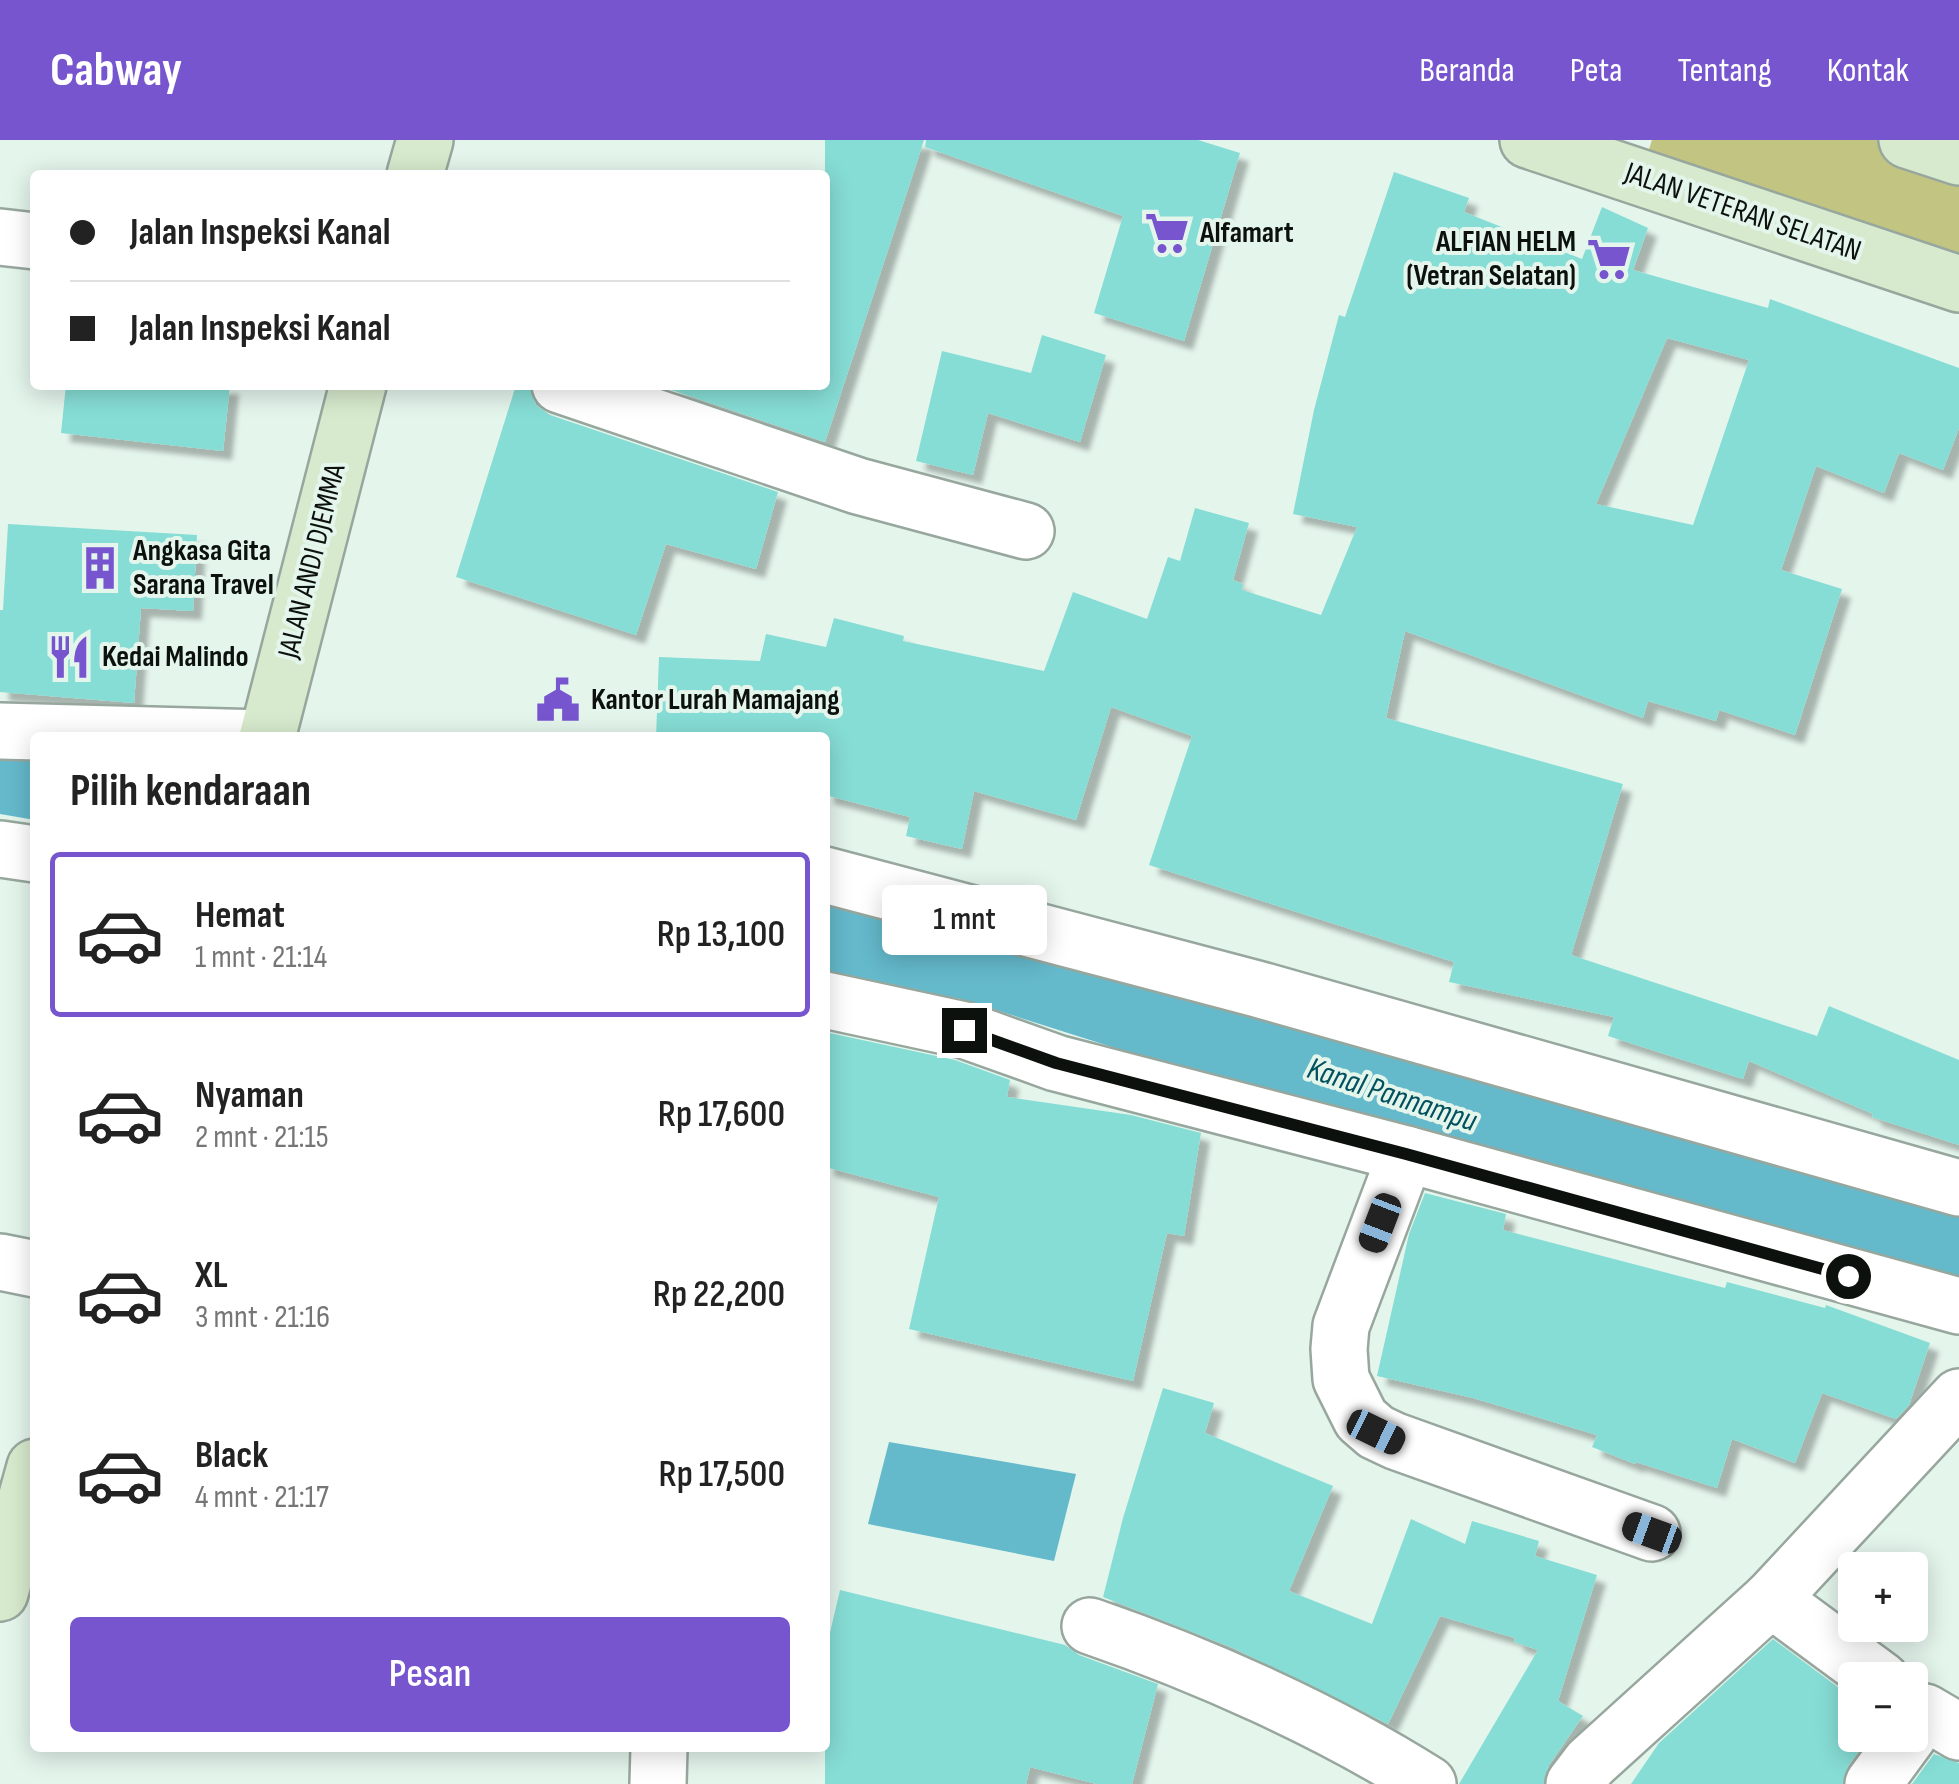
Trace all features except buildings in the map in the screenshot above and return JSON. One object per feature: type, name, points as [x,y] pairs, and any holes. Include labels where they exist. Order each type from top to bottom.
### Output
[{"type":"main road","points":[[416,170],[424,140]]},
{"type":"main road","name":"JALAN VETERAN SELATAN","points":[[1528,140],[1614,153],[1959,284]]},
{"type":"main road","points":[[1907,140],[1959,157]]},
{"type":"main road","name":"JALAN ANDI DJEMMA","points":[[269,732],[357,390]]},
{"type":"main road","points":[[0,1593],[30,1485]]},
{"type":"street","points":[[0,237],[30,240]]},
{"type":"street","points":[[575,390],[858,486],[1026,532]]},
{"type":"street","points":[[0,731],[45,732]]},
{"type":"street","points":[[0,848],[30,853]]},
{"type":"street","points":[[830,876],[1257,990],[1959,1188]]},
{"type":"street","points":[[830,1001],[964,1030],[1056,1063],[1406,1154],[1959,1306]]},
{"type":"street","points":[[1406,1154],[1341,1326],[1341,1379],[1361,1419],[1395,1441],[1652,1533]]},
{"type":"street","points":[[0,1262],[30,1268]]},
{"type":"street","points":[[1574,1784],[1590,1763],[1771,1600],[1959,1397]]},
{"type":"street","points":[[1771,1600],[1856,1662]]},
{"type":"street","points":[[1090,1626],[1218,1676],[1347,1737],[1428,1784]]},
{"type":"street","points":[[658,1752],[658,1784]]},
{"type":"street","points":[[1873,1784],[1899,1752]]},
{"type":"green space","points":[[1652,140],[1907,140],[1959,157],[1959,284],[1640,177]]},
{"type":"water","points":[[0,750],[30,752],[30,819],[0,814]]},
{"type":"water","name":"Kanal Pannampu","points":[[830,899],[1108,970],[1959,1214],[1959,1295],[1399,1138],[961,999],[830,975]]},
{"type":"water","points":[[889,1442],[1076,1474],[1054,1561],[868,1524]]},
{"type":"place","name":"Alfamart","points":[[1167,233]]},
{"type":"place","name":"ALFIAN HELM (Vetran Selatan)","points":[[1609,259]]},
{"type":"place","name":"Angkasa Gita Sarana Travel","points":[[100,568]]},
{"type":"place","name":"Kedai Malindo","points":[[69,657]]},
{"type":"place","name":"Kantor Lurah Mamajang","points":[[558,700]]},
{"type":"route","points":[[964,1030],[1056,1063],[1406,1154],[1848,1276]]}]
